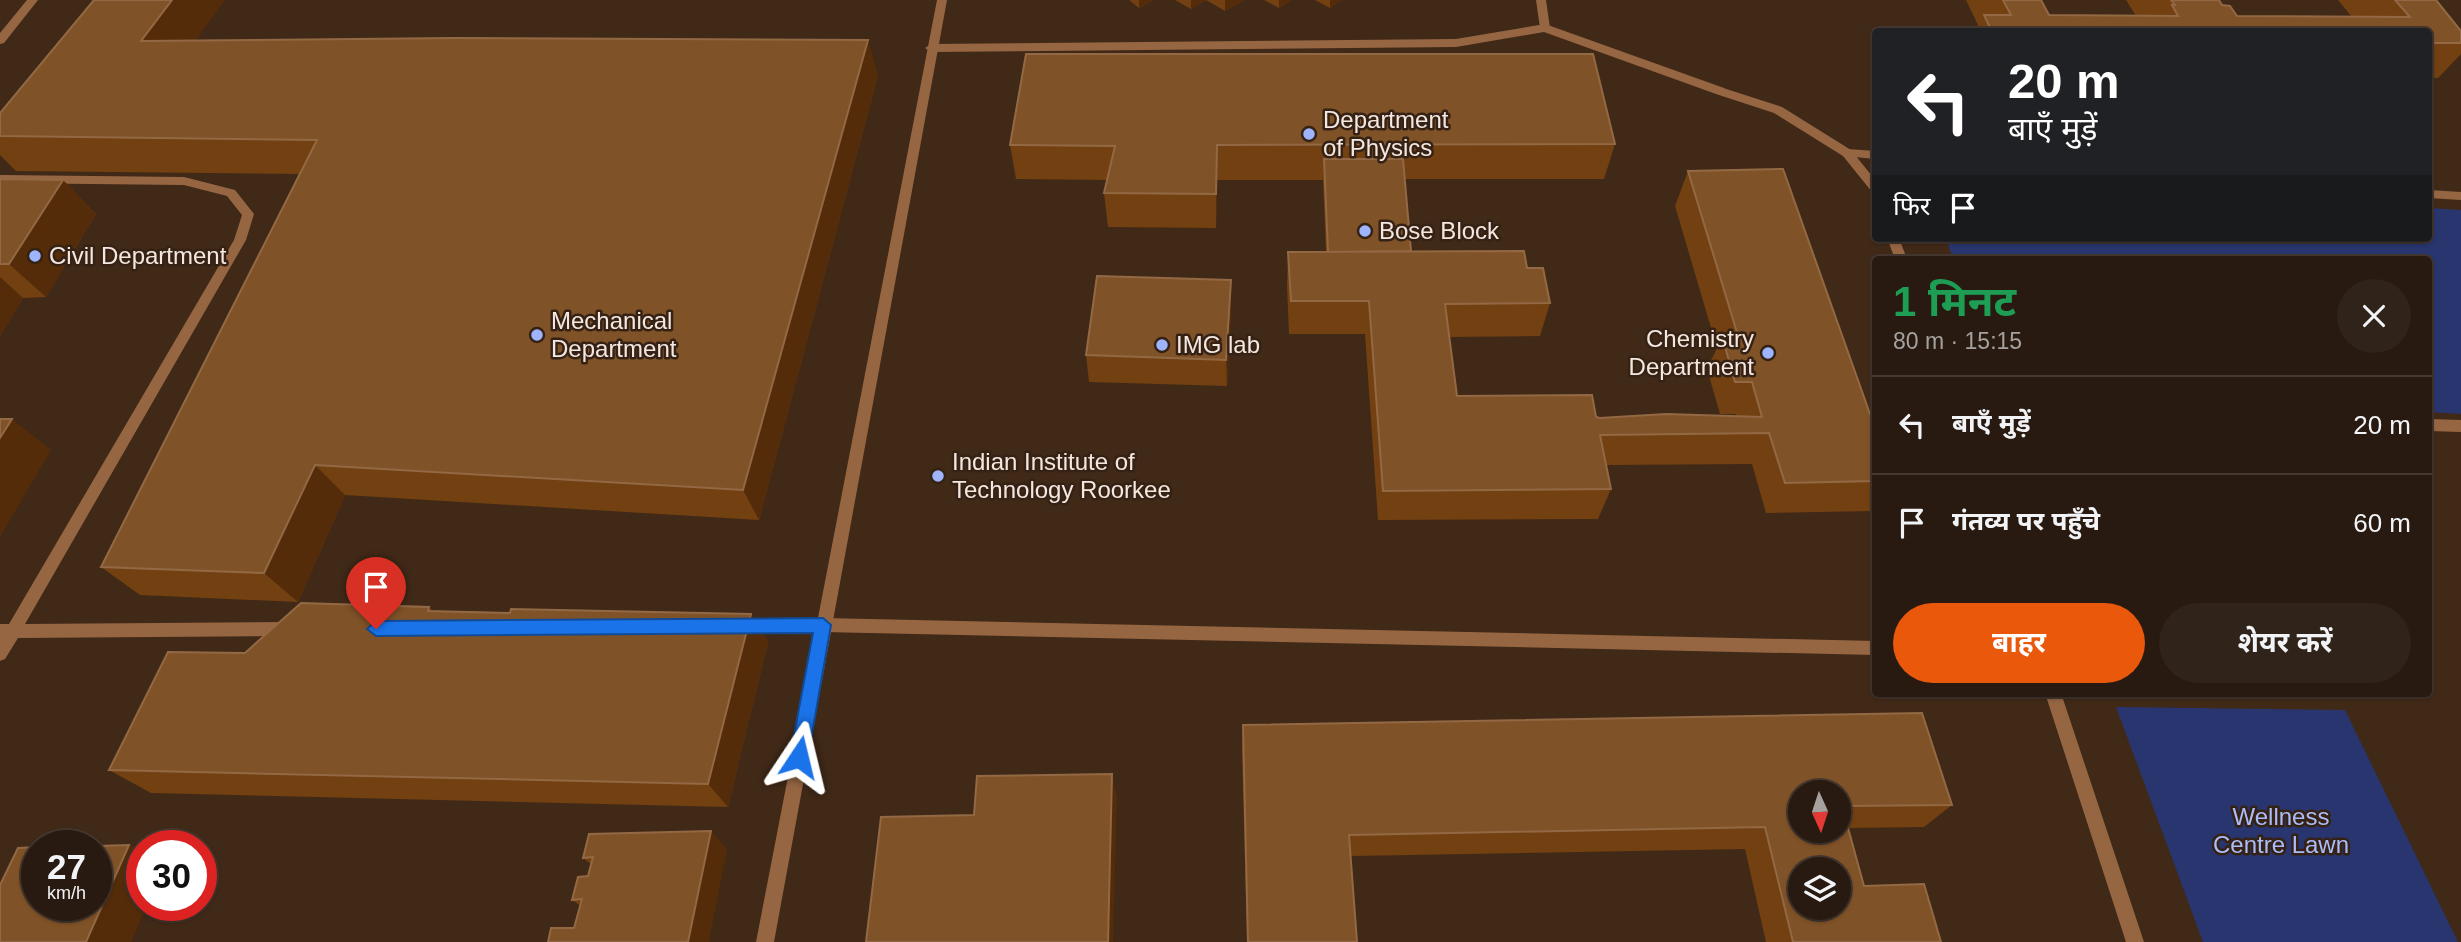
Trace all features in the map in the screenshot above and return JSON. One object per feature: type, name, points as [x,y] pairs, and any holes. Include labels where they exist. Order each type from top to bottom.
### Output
[{"type":"street","points":[[0,40],[33,0]]},
{"type":"street","points":[[765,942],[942,0]]},
{"type":"street","points":[[1541,0],[1545,28]]},
{"type":"street","points":[[932,48],[1456,43],[1545,28],[1778,110],[1847,152],[1872,184]]},
{"type":"street","points":[[1847,152],[1872,155]]},
{"type":"street","points":[[0,179],[184,181],[231,193],[248,214],[240,240],[6,631],[0,654]]},
{"type":"street","points":[[2432,194],[2461,196]]},
{"type":"street","points":[[2432,425],[2461,426]]},
{"type":"street","points":[[725,626],[823,625],[1872,648]]},
{"type":"street","points":[[6,631],[306,629]]},
{"type":"street","points":[[2054,697],[2135,942]]},
{"type":"shaded area","name":"Indian Institute of Technology Roorkee","points":[[0,0],[2461,0],[2461,942],[0,942]]},
{"type":"green space","points":[[2432,208],[2461,210],[2461,414],[2432,412],[2432,256],[1952,256],[1947,242],[2432,242]]},
{"type":"green space","name":"Wellness Centre Lawn","points":[[2116,707],[2345,710],[2458,942],[2203,942]]},
{"type":"building","name":"Mechanical Department","points":[[94,0],[172,0],[141,41],[456,38],[868,40],[743,490],[315,465],[264,573],[101,567],[317,140],[0,136],[0,113]]},
{"type":"building","points":[[2003,0],[2041,0],[2049,15],[2178,16],[2171,0],[2219,0],[2222,5],[2230,6],[2237,16],[2410,17],[2395,0],[2436,0],[2461,31],[2461,43],[2432,43],[2432,28],[1990,28],[1984,15],[2011,15]]},
{"type":"building","name":"Department of Physics","points":[[1026,54],[1593,54],[1615,144],[1217,145],[1216,194],[1104,193],[1115,146],[1010,145]]},
{"type":"building","name":"Bose Block","points":[[1324,159],[1403,159],[1411,251],[1328,252]]},
{"type":"building","name":"Chemistry Department","points":[[1783,169],[1872,420],[1872,481],[1785,483],[1769,433],[1600,435],[1611,489],[1383,491],[1369,301],[1291,301],[1288,252],[1524,251],[1527,268],[1543,268],[1550,303],[1445,304],[1457,396],[1592,395],[1596,417],[1600,418],[1666,414],[1762,417],[1752,382],[1735,382],[1722,336],[1738,336],[1688,171]]},
{"type":"building","points":[[0,179],[63,180],[9,264],[0,264]]},
{"type":"building","name":"IMG lab","points":[[1097,276],[1231,280],[1226,360],[1086,355]]},
{"type":"building","points":[[0,419],[12,419],[0,438]]},
{"type":"building","points":[[301,603],[429,607],[428,611],[510,613],[511,609],[751,614],[708,784],[109,770],[168,652],[245,653]]},
{"type":"building","points":[[1922,713],[1952,805],[1852,806],[1852,780],[1788,780],[1788,844],[1852,842],[1864,886],[1924,884],[1941,942],[1793,942],[1765,827],[1349,835],[1357,942],[1248,942],[1243,725]]},
{"type":"building","points":[[1112,774],[1108,942],[866,942],[881,817],[974,815],[977,776]]},
{"type":"building","points":[[711,831],[688,942],[548,942],[551,928],[574,928],[582,899],[572,900],[578,877],[588,876],[593,857],[583,858],[589,834]]},
{"type":"building","points":[[126,845],[126,852],[112,883],[112,846]]},
{"type":"building","points":[[18,848],[21,848],[21,921],[95,921],[86,942],[0,942],[0,885]]},
{"type":"place","name":"Department of Physics","points":[[1309,134]]},
{"type":"place","name":"Bose Block","points":[[1365,231]]},
{"type":"place","name":"Civil Department","points":[[35,256]]},
{"type":"place","name":"Mechanical Department","points":[[537,335]]},
{"type":"place","name":"IMG lab","points":[[1162,345]]},
{"type":"place","name":"Chemistry Department","points":[[1768,353]]},
{"type":"place","name":"Indian Institute of Technology Roorkee","points":[[938,476]]},
{"type":"route","points":[[376,629],[823,625],[799,757]]}]
